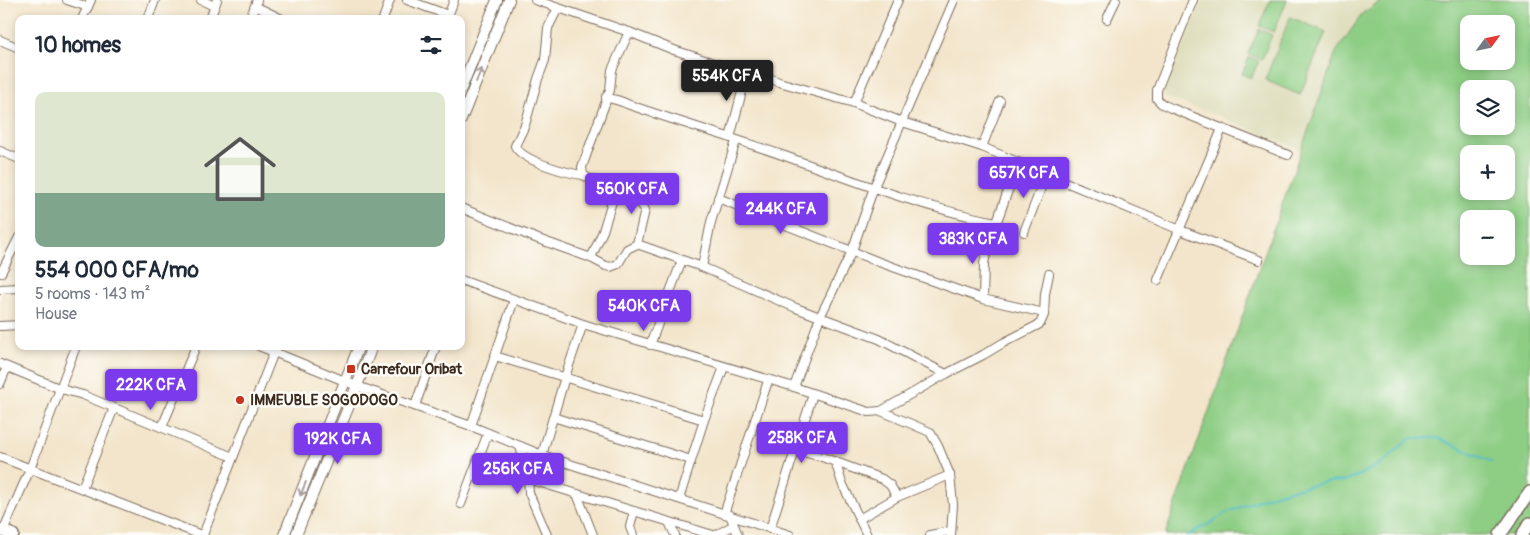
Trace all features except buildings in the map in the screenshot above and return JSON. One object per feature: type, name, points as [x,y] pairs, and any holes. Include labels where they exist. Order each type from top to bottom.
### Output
[{"type":"highway","points":[[1500,535],[1530,492]]},
{"type":"highway","points":[[1522,535],[1530,523]]},
{"type":"main road","points":[[465,79],[497,0]]},
{"type":"main road","points":[[465,110],[509,0]]},
{"type":"main road","points":[[284,535],[358,350]]},
{"type":"main road","points":[[296,535],[370,350]]},
{"type":"street","points":[[67,0],[90,4]]},
{"type":"street","points":[[149,15],[155,0]]},
{"type":"street","points":[[201,0],[215,3],[211,15]]},
{"type":"street","points":[[384,15],[390,0]]},
{"type":"street","points":[[407,0],[443,15]]},
{"type":"street","points":[[449,15],[454,0]]},
{"type":"street","points":[[536,0],[629,32],[674,50],[854,103],[902,122],[982,147],[1180,230],[1259,260]]},
{"type":"street","points":[[854,103],[898,0]]},
{"type":"street","points":[[794,387],[820,317],[852,251],[874,188],[954,0]]},
{"type":"street","points":[[1107,20],[1116,0]]},
{"type":"street","points":[[1193,0],[1157,90],[1158,99],[1162,104],[1171,108],[1288,155]]},
{"type":"street","points":[[252,15],[256,3],[276,15]]},
{"type":"street","points":[[558,8],[548,28],[545,60],[525,124],[514,146],[517,152],[541,163],[570,173],[583,174]]},
{"type":"street","points":[[591,258],[604,231],[613,193],[607,186],[587,178],[583,174],[582,167],[610,90],[612,70],[629,32]]},
{"type":"street","points":[[0,40],[15,46]]},
{"type":"street","points":[[702,267],[747,72]]},
{"type":"street","points":[[606,97],[775,152],[874,188],[960,215],[996,222]]},
{"type":"street","points":[[982,147],[1000,101]]},
{"type":"street","points":[[1158,280],[1222,129]]},
{"type":"street","points":[[0,151],[15,157]]},
{"type":"street","points":[[984,299],[984,264],[987,249],[1018,163]]},
{"type":"street","points":[[1024,232],[1046,175]]},
{"type":"street","points":[[613,193],[643,205],[645,210],[637,244]]},
{"type":"street","points":[[718,198],[879,262],[984,299],[1044,313]]},
{"type":"street","points":[[465,210],[610,267],[618,264],[627,249],[637,244],[702,267],[796,308],[879,339],[946,374]]},
{"type":"street","points":[[1,273],[15,245]]},
{"type":"street","points":[[650,345],[682,260]]},
{"type":"street","points":[[465,282],[583,324],[794,387],[869,412],[881,411],[1040,324],[1043,320],[1044,294],[1049,274]]},
{"type":"street","points":[[0,288],[15,288]]},
{"type":"street","points":[[471,426],[514,300]]},
{"type":"street","points":[[542,455],[583,324]]},
{"type":"street","points":[[0,326],[15,325]]},
{"type":"street","points":[[5,532],[75,350]]},
{"type":"street","points":[[162,427],[194,350]]},
{"type":"street","points":[[269,350],[357,386],[471,426],[542,455],[790,535]]},
{"type":"street","points":[[415,406],[435,350]]},
{"type":"street","points":[[0,457],[202,535],[274,352]]},
{"type":"street","points":[[495,356],[704,420]]},
{"type":"street","points":[[0,384],[4,365],[61,389],[83,395],[233,457]]},
{"type":"street","points":[[679,499],[704,420],[724,367]]},
{"type":"street","points":[[727,515],[768,380]]},
{"type":"street","points":[[770,529],[813,394]]},
{"type":"street","points":[[82,488],[114,408]]},
{"type":"street","points":[[881,411],[930,432],[950,475],[951,533],[930,535]]},
{"type":"street","points":[[553,417],[691,460]]},
{"type":"street","points":[[462,504],[488,433]]},
{"type":"street","points":[[520,446],[528,479],[529,493],[547,535]]},
{"type":"street","points":[[795,450],[882,479],[890,485],[897,497]]},
{"type":"street","points":[[835,462],[842,483],[867,535]]},
{"type":"street","points":[[859,519],[897,497],[950,475]]},
{"type":"street","points":[[528,479],[714,535],[734,525]]},
{"type":"street","points":[[577,494],[593,535]]},
{"type":"street","points":[[632,535],[630,527],[634,511]]},
{"type":"street","points":[[727,515],[738,535]]},
{"type":"street","points":[[669,522],[675,535]]},
{"type":"shaded area","points":[[1202,0],[1383,0],[1363,13],[1322,159],[1221,117],[1162,96]]},
{"type":"green space","points":[[1270,0],[1287,0],[1274,32],[1259,26]]},
{"type":"green space","points":[[1383,0],[1530,0],[1530,535],[1165,535],[1336,52],[1363,13]]},
{"type":"green space","points":[[1290,17],[1326,32],[1300,95],[1265,80]]},
{"type":"green space","points":[[1259,29],[1272,35],[1262,59],[1248,54]]},
{"type":"green space","points":[[1249,57],[1259,61],[1251,78],[1242,74]]},
{"type":"waterway","points":[[1188,535],[1228,512],[1266,497],[1327,482],[1348,481],[1383,462],[1411,438],[1438,438],[1492,462]]},
{"type":"place","name":"Carrefour Oribat","points":[[351,369]]},
{"type":"place","name":"IMMEUBLE SOGODOGO","points":[[240,400]]}]
